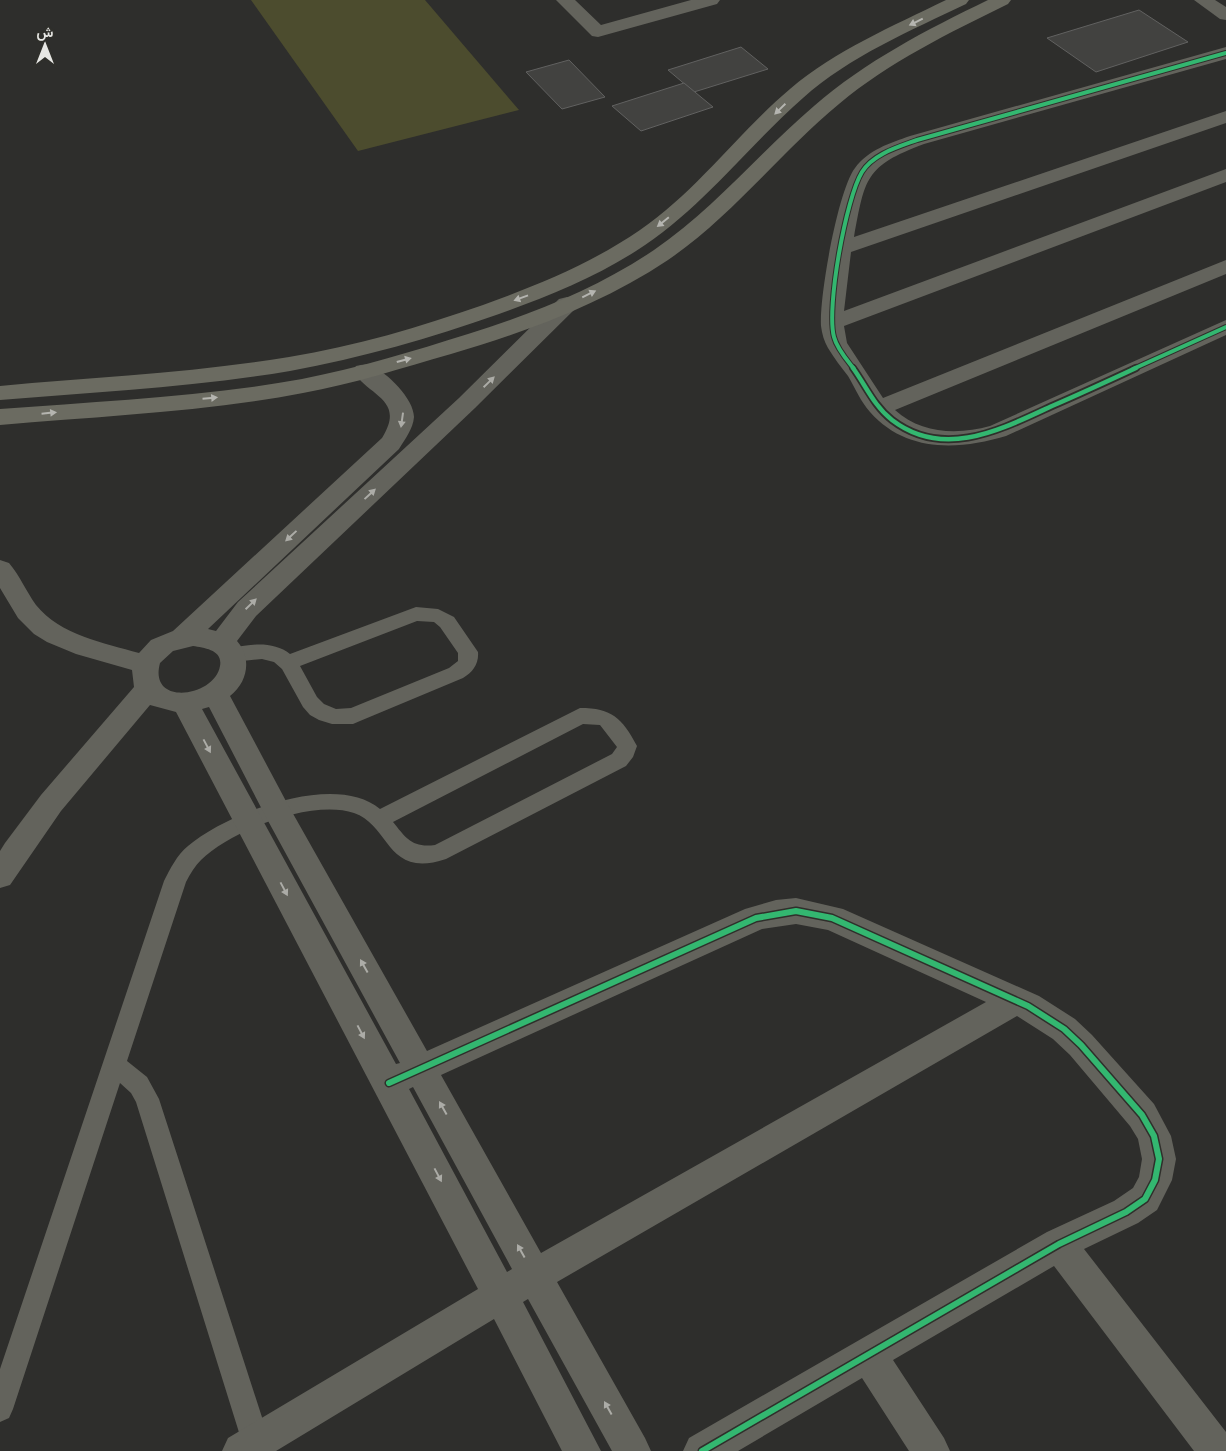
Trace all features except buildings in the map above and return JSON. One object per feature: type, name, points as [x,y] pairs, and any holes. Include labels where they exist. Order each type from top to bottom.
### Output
[{"type":"highway","points":[[0,393],[222,373],[288,364],[346,352],[414,334],[464,319],[531,294],[584,271],[620,252],[664,222],[798,92],[852,53],[960,0]]},
{"type":"highway","points":[[0,417],[225,397],[294,388],[469,343],[513,327],[568,304],[658,257],[692,232],[807,122],[856,81],[880,64],[1002,0]]},
{"type":"street","points":[[565,0],[598,32],[711,0]]},
{"type":"street","points":[[1203,0],[1226,15]]},
{"type":"street","points":[[1220,54],[917,140],[886,152],[864,170],[857,180],[840,249],[832,323],[834,338],[879,408],[892,420],[911,431],[933,438],[956,440],[979,437],[998,431],[1226,328]]},
{"type":"street","points":[[840,249],[1226,118]]},
{"type":"street","points":[[832,323],[1226,175]]},
{"type":"street","points":[[879,408],[1226,266]]},
{"type":"street","points":[[227,649],[247,609],[467,403],[568,304]]},
{"type":"street","points":[[0,876],[19,844],[147,677],[160,648],[182,638],[391,444],[399,432],[404,419],[402,408],[393,395],[364,371]]},
{"type":"street","points":[[0,569],[30,616],[42,626],[147,677],[158,697],[170,702],[184,703],[200,700],[215,693],[225,685],[232,675],[234,665],[227,649],[203,637],[182,638]]},
{"type":"street","points":[[215,693],[277,811],[632,1451]]},
{"type":"street","points":[[184,703],[502,1295],[582,1451]]},
{"type":"street","points":[[389,1083],[756,918],[776,913],[796,912],[832,918],[1046,1016],[1081,1045],[1142,1115],[1154,1136],[1159,1159],[1156,1180],[1145,1199],[1126,1212],[1059,1244],[702,1451]]},
{"type":"street","points":[[248,1447],[502,1295],[1015,1001]]},
{"type":"street","points":[[1059,1244],[1217,1451]]},
{"type":"street","points":[[868,1355],[930,1451]]},
{"type":"lane","points":[[227,649],[277,654],[288,663],[319,712],[328,716],[340,717],[353,716],[456,673],[467,664],[469,658],[468,652],[447,622],[438,616],[427,614],[405,617],[288,663]]},
{"type":"lane","points":[[0,1409],[175,881],[182,867],[193,854],[206,843],[248,822],[277,811],[312,803],[346,803],[362,807],[380,819],[408,851],[416,855],[438,853],[619,760],[626,751],[627,746],[607,720],[599,716],[580,716],[380,819]]},
{"type":"lane","points":[[114,1064],[139,1085],[147,1099],[248,1447]]},
{"type":"shaded area","points":[[251,0],[425,0],[519,110],[358,151]]},
{"type":"cycle path","points":[[1226,53],[917,140],[902,145],[873,160],[862,172],[845,227],[836,281],[832,326],[834,338],[839,348],[859,376],[873,401],[891,420],[919,434],[951,439],[967,438],[998,431],[1226,327]]},
{"type":"cycle path","points":[[389,1083],[756,918],[796,911],[832,918],[1028,1006],[1064,1029],[1081,1045],[1142,1115],[1154,1136],[1159,1159],[1155,1180],[1145,1199],[1126,1212],[1059,1244],[702,1451]]}]
